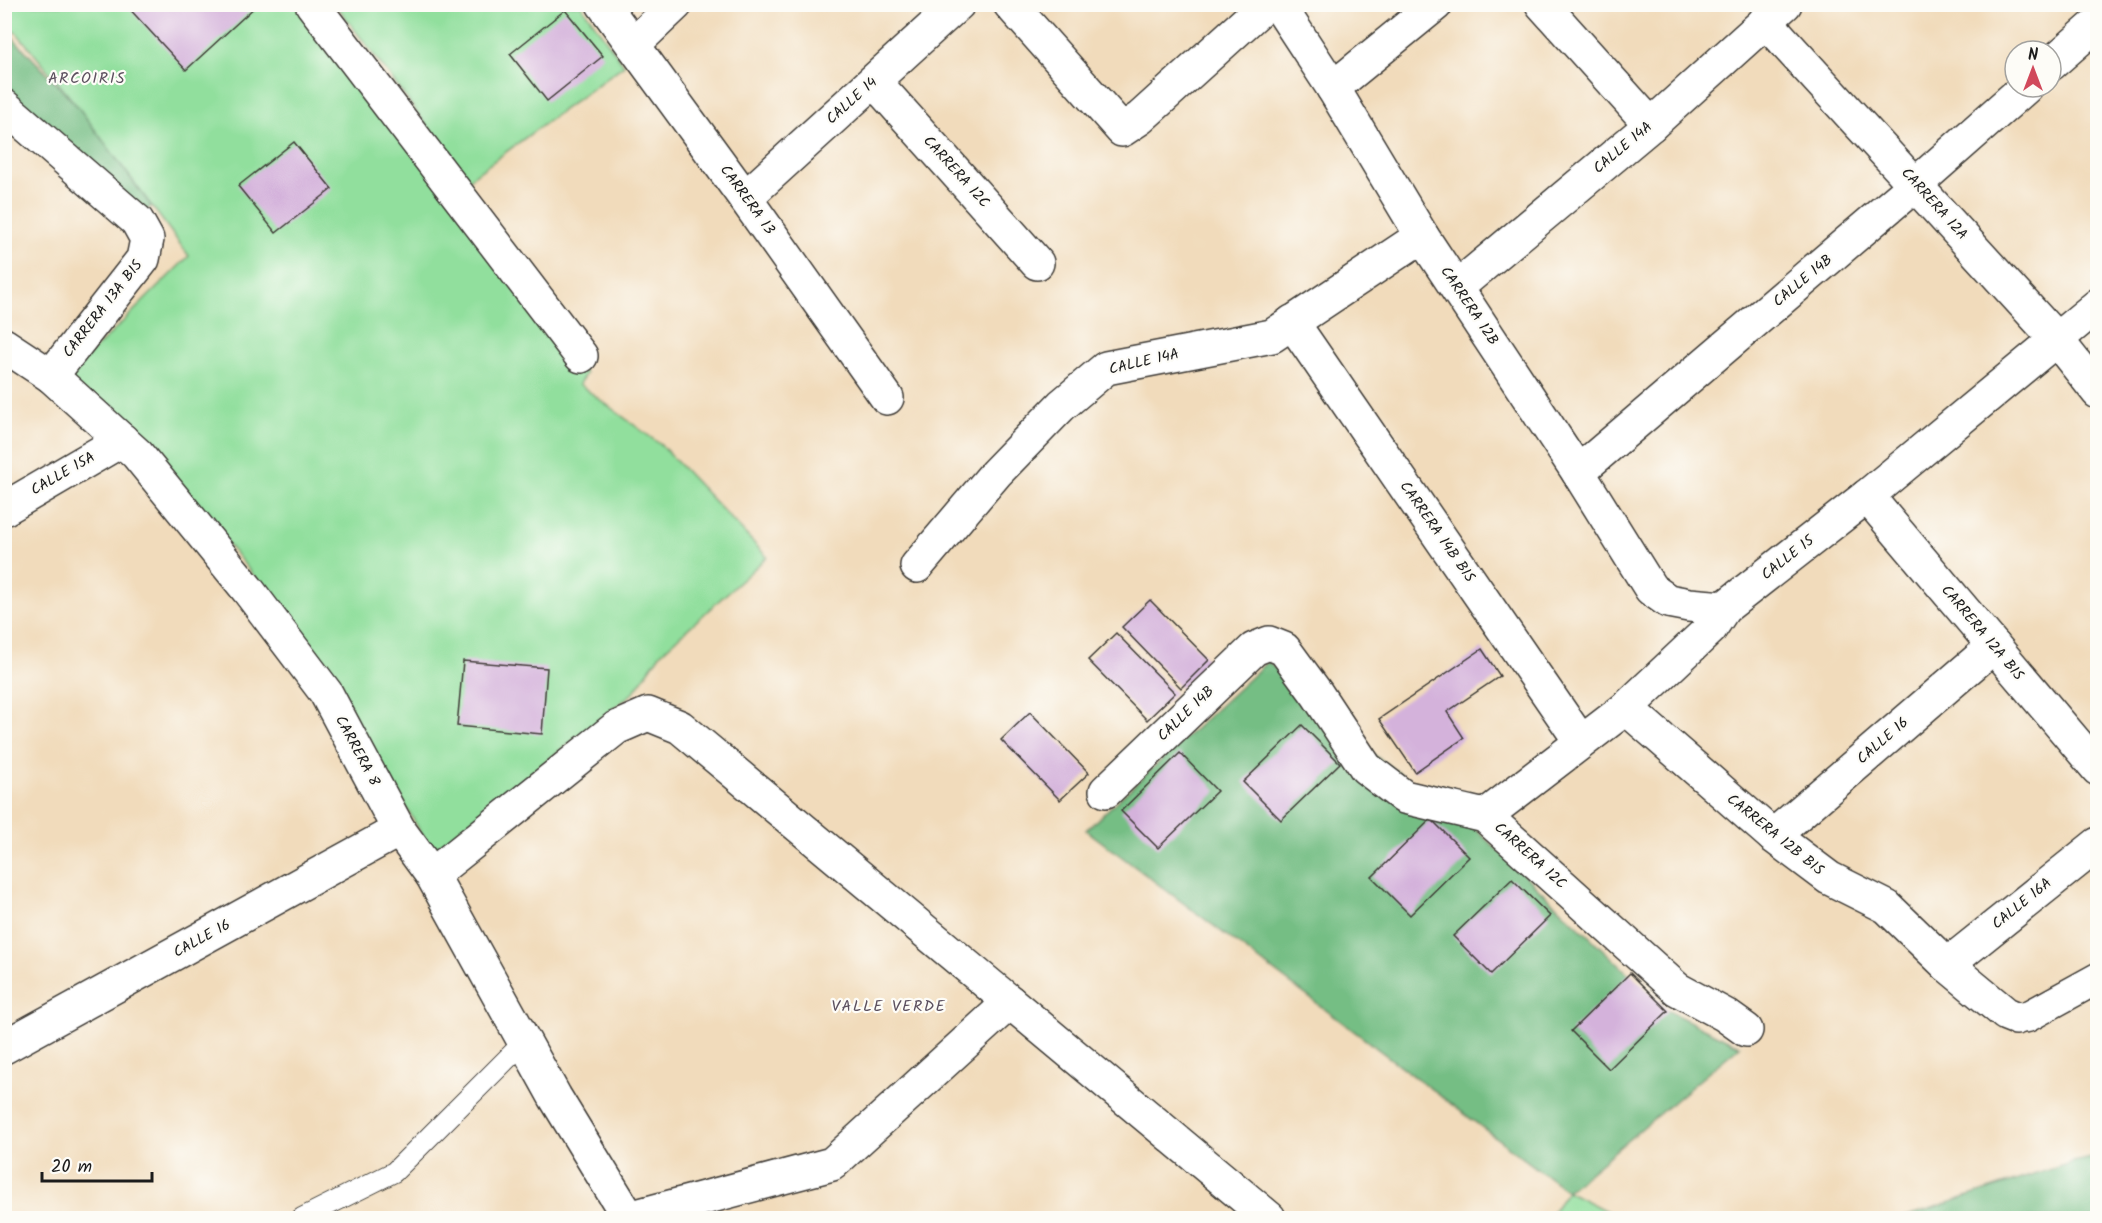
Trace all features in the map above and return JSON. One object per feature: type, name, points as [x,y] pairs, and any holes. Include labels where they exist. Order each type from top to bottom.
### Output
[{"type":"street","points":[[312,4],[581,356]]},
{"type":"street","name":"CARRERA 13","points":[[603,4],[887,398]]},
{"type":"street","points":[[633,45],[676,4]]},
{"type":"street","points":[[1010,4],[1122,130],[1140,118],[1266,4]]},
{"type":"street","name":"CARRERA 12B","points":[[1278,4],[1333,88],[1422,236],[1578,472],[1651,589],[1668,601],[1724,608]]},
{"type":"street","points":[[1333,88],[1436,4]]},
{"type":"street","points":[[1542,4],[1651,125]]},
{"type":"street","name":"CALLE 14","points":[[745,198],[874,81],[940,11]]},
{"type":"street","name":"CALLE 14A","points":[[1457,287],[1651,125],[1775,13]]},
{"type":"street","name":"CARRERA 12A","points":[[1775,13],[1916,184],[2056,339],[2097,392]]},
{"type":"street","points":[[2063,53],[2097,23]]},
{"type":"street","name":"CARRERA 12C","points":[[874,81],[1037,263]]},
{"type":"street","name":"CALLE 14B","points":[[1578,472],[2012,99]]},
{"type":"street","name":"CARRERA 13A BIS","points":[[4,106],[137,221],[147,239],[143,259],[51,376]]},
{"type":"street","name":"CALLE 14A","points":[[916,566],[996,473],[1062,405],[1106,368],[1272,336],[1422,236]]},
{"type":"street","name":"CALLE 15","points":[[1485,816],[1626,708],[1710,629],[1724,608],[1867,496],[2097,305]]},
{"type":"street","name":"CARRERA 14B BIS","points":[[1292,322],[1581,742]]},
{"type":"street","name":"CARRERA 8","points":[[4,345],[51,376],[137,454],[241,581],[326,693],[399,830],[432,875],[555,1097],[629,1218]]},
{"type":"street","name":"CALLE 15A","points":[[4,509],[122,440]]},
{"type":"street","name":"CARRERA 12A BIS","points":[[1867,496],[2097,769]]},
{"type":"street","name":"CARRERA 12C","points":[[1269,643],[1284,649],[1366,768],[1404,797],[1485,816],[1677,989],[1725,1015],[1746,1030]]},
{"type":"street","name":"CALLE 14B","points":[[1106,791],[1254,649],[1269,643]]},
{"type":"street","name":"CALLE 16","points":[[1773,836],[1994,646]]},
{"type":"street","name":"CARRERA 12B BIS","points":[[1626,708],[1773,836],[1829,878],[1887,907],[1947,965],[2006,1014],[2016,1018]]},
{"type":"street","points":[[432,875],[616,728],[648,714],[680,727],[1269,1218]]},
{"type":"street","name":"CALLE 16","points":[[4,1047],[399,830]]},
{"type":"street","name":"CALLE 16A","points":[[1947,965],[2097,844]]},
{"type":"street","points":[[2016,1018],[2027,1017],[2097,978]]},
{"type":"street","points":[[629,1218],[832,1164],[1010,1002]]},
{"type":"lane","points":[[302,1218],[394,1172],[525,1041]]},
{"type":"green space","points":[[4,5],[298,5],[586,373],[579,384],[661,445],[767,557],[661,653],[633,693],[432,852],[322,660],[149,447],[66,378],[189,256],[78,107],[17,33],[5,28]]},
{"type":"green space","points":[[336,5],[581,5],[624,65],[468,180]]},
{"type":"green space","points":[[4,28],[78,107],[151,206],[131,229],[5,108]]},
{"type":"green space","points":[[1268,661],[1321,717],[1469,823],[1668,1011],[1740,1046],[1567,1191],[1086,830]]},
{"type":"green space","points":[[2097,1157],[2097,1218],[1902,1218],[2073,1162]]},
{"type":"green space","points":[[1567,1191],[1620,1218],[1548,1218]]},
{"type":"building","points":[[125,4],[258,4],[186,70]]},
{"type":"building","points":[[565,10],[603,56],[547,101],[510,54]]},
{"type":"building","points":[[294,142],[332,189],[276,233],[238,186]]},
{"type":"building","points":[[1150,600],[1209,660],[1181,688],[1122,627]]},
{"type":"building","points":[[1116,633],[1175,693],[1147,720],[1088,660]]},
{"type":"building","points":[[1482,649],[1500,676],[1447,712],[1464,738],[1415,772],[1379,719]]},
{"type":"building","points":[[463,661],[547,668],[542,734],[457,726]]},
{"type":"building","points":[[1030,712],[1089,773],[1060,800],[1001,740]]},
{"type":"building","points":[[1302,725],[1340,763],[1281,820],[1243,782]]},
{"type":"building","points":[[1180,753],[1217,791],[1158,848],[1121,811]]},
{"type":"building","points":[[1431,819],[1469,857],[1410,915],[1372,877]]},
{"type":"building","points":[[1512,879],[1550,916],[1491,974],[1453,936]]},
{"type":"building","points":[[1630,973],[1668,1011],[1609,1069],[1571,1031]]},
{"type":"district","name":"ARCOIRIS","points":[[87,78]]},
{"type":"district","name":"VALLE VERDE","points":[[889,1006]]}]
